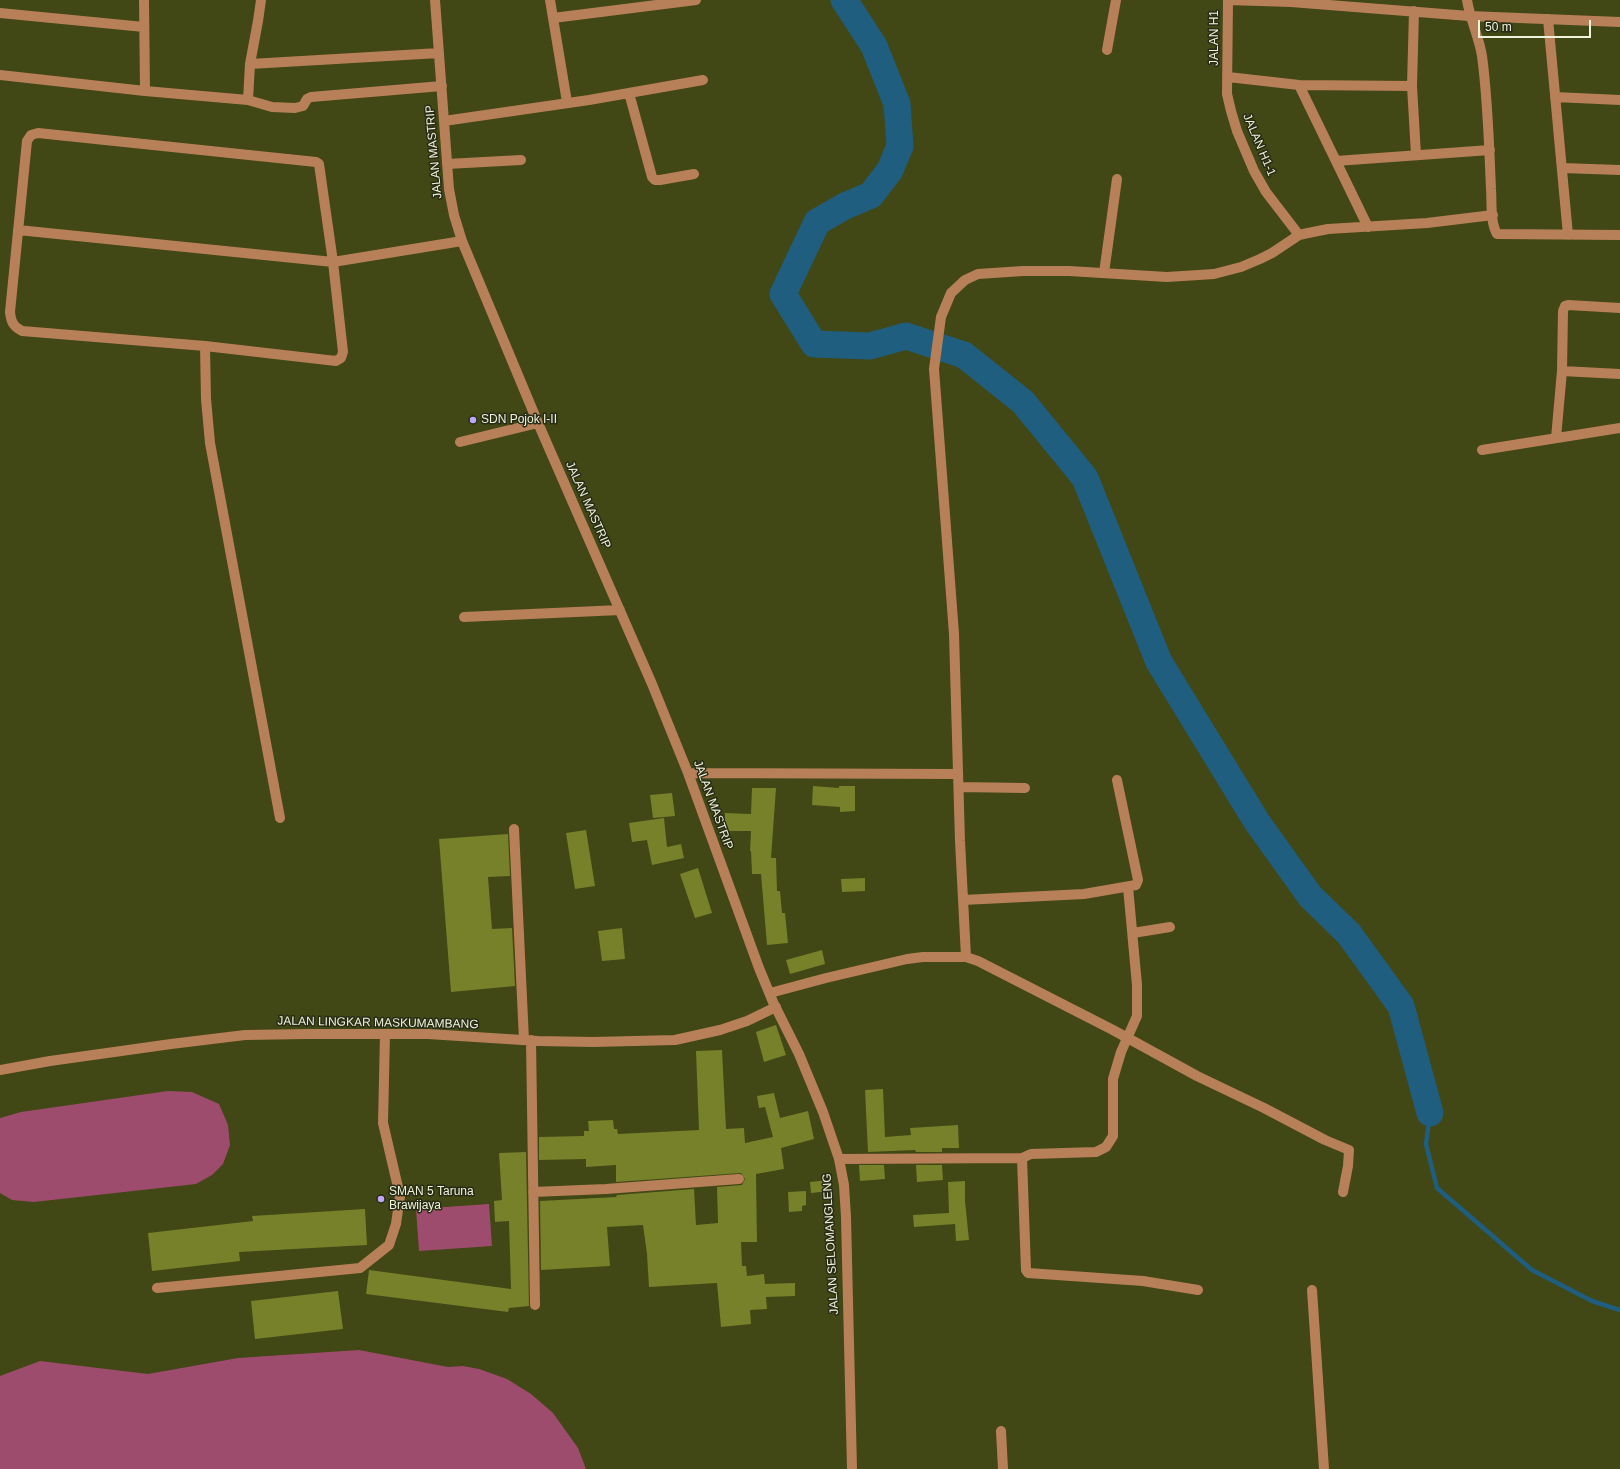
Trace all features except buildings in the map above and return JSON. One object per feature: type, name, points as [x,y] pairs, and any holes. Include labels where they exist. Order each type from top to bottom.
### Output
[{"type":"street","points":[[144,0],[145,91]]},
{"type":"street","points":[[248,100],[250,64],[261,0]]},
{"type":"street","name":"JALAN MASTRIP","points":[[435,0],[449,189],[454,215],[462,241],[538,423],[620,610],[688,773],[754,954],[776,1007]]},
{"type":"street","points":[[550,0],[567,102]]},
{"type":"street","points":[[553,18],[696,0]]},
{"type":"street","points":[[1107,50],[1116,0]]},
{"type":"street","points":[[1228,0],[1292,1],[1469,16],[1620,22]]},
{"type":"street","name":"JALAN H1","points":[[1228,0],[1228,77]]},
{"type":"street","points":[[1467,0],[1469,16],[1478,39],[1481,55],[1490,150],[1493,215],[1497,234],[1620,235]]},
{"type":"street","points":[[1414,12],[1412,86],[1416,155]]},
{"type":"street","points":[[0,13],[144,27]]},
{"type":"street","points":[[1548,19],[1568,235]]},
{"type":"street","points":[[250,64],[439,53]]},
{"type":"street","points":[[0,75],[145,91],[248,100],[272,107],[295,108],[303,106],[307,100],[312,97],[442,86]]},
{"type":"street","points":[[1228,77],[1299,85],[1412,86]]},
{"type":"street","name":"JALAN H1-1","points":[[1228,77],[1227,94],[1231,111],[1237,131],[1254,171],[1266,192],[1299,235]]},
{"type":"street","points":[[444,121],[629,93],[703,80]]},
{"type":"street","points":[[1299,85],[1368,227]]},
{"type":"street","points":[[629,93],[652,177],[656,180],[660,180],[694,174]]},
{"type":"street","points":[[1555,97],[1620,100]]},
{"type":"street","points":[[38,133],[316,162],[319,164],[321,169],[333,262],[343,352],[339,360],[205,346],[22,331],[15,327],[11,321],[10,312],[28,141],[31,136],[38,133]]},
{"type":"street","points":[[1336,161],[1490,150]]},
{"type":"street","points":[[447,164],[521,160]]},
{"type":"street","points":[[1562,168],[1620,170]]},
{"type":"street","points":[[1104,273],[1116,179]]},
{"type":"street","points":[[966,957],[960,842],[954,634],[934,369],[941,317],[951,293],[965,280],[978,274],[1023,271],[1104,273],[1167,277],[1214,274],[1241,267],[1272,253],[1299,235],[1328,229],[1427,223],[1493,215]]},
{"type":"street","points":[[18,230],[333,262],[462,241]]},
{"type":"street","points":[[1556,438],[1562,371],[1563,311],[1565,306],[1620,308]]},
{"type":"street","points":[[205,346],[206,399],[210,443],[280,818]]},
{"type":"street","points":[[1562,371],[1620,374]]},
{"type":"street","points":[[460,442],[538,423]]},
{"type":"street","points":[[1482,450],[1620,428]]},
{"type":"street","points":[[464,617],[620,610]]},
{"type":"street","points":[[688,773],[958,774]]},
{"type":"street","points":[[963,900],[1084,894],[1136,885],[1138,880],[1117,780]]},
{"type":"street","points":[[959,787],[1025,788]]},
{"type":"street","points":[[514,829],[528,1040],[535,1305]]},
{"type":"street","points":[[839,1159],[1022,1158],[1031,1154],[1096,1152],[1106,1147],[1112,1136],[1113,1079],[1137,1010],[1138,997],[1128,887]]},
{"type":"street","points":[[1133,933],[1170,927]]},
{"type":"street","points":[[770,993],[907,959],[924,957],[966,957],[978,961],[1125,1043],[1264,1108],[1349,1152],[1343,1192]]},
{"type":"street","name":"JALAN LINGKAR MASKUMAMBANG","points":[[0,1070],[50,1061],[245,1035],[428,1034],[528,1040],[601,1042],[675,1040],[720,1030],[747,1021],[776,1007]]},
{"type":"street","name":"JALAN SELOMANGLENG","points":[[776,1007],[802,1061],[823,1112],[839,1159],[844,1185],[852,1469]]},
{"type":"street","points":[[157,1288],[360,1268],[389,1245],[396,1224],[400,1196],[383,1123],[384,1034]]},
{"type":"street","points":[[1022,1158],[1026,1270],[1028,1273],[1142,1282],[1198,1290]]},
{"type":"street","points":[[533,1192],[606,1190],[739,1179]]},
{"type":"street","points":[[1312,1290],[1324,1469]]},
{"type":"street","points":[[1001,1432],[1003,1469]]},
{"type":"shaded area","points":[[168,1091],[192,1092],[219,1104],[228,1125],[230,1145],[223,1164],[212,1175],[196,1184],[34,1202],[12,1200],[0,1193],[0,1118],[21,1112]]},
{"type":"shaded area","points":[[489,1204],[492,1246],[419,1251],[416,1209]]},
{"type":"shaded area","points":[[359,1350],[448,1367],[463,1366],[479,1369],[507,1379],[531,1394],[553,1413],[578,1448],[586,1469],[0,1469],[0,1376],[40,1361],[148,1374],[238,1358]]},
{"type":"waterway","points":[[844,0],[874,46],[897,104],[900,146],[890,170],[871,195],[845,206],[817,222],[783,294],[814,344],[870,346],[906,336],[964,355],[1023,402],[1085,478],[1159,662],[1257,822],[1310,896],[1349,934],[1401,1006],[1430,1113]]},
{"type":"waterway","points":[[1430,1113],[1426,1144],[1437,1188],[1532,1270],[1592,1301],[1620,1310]]},
{"type":"place","name":"SDN Pojok I-II","points":[[473,420]]},
{"type":"place","name":"SMAN 5 Taruna Brawijaya","points":[[381,1199]]}]
